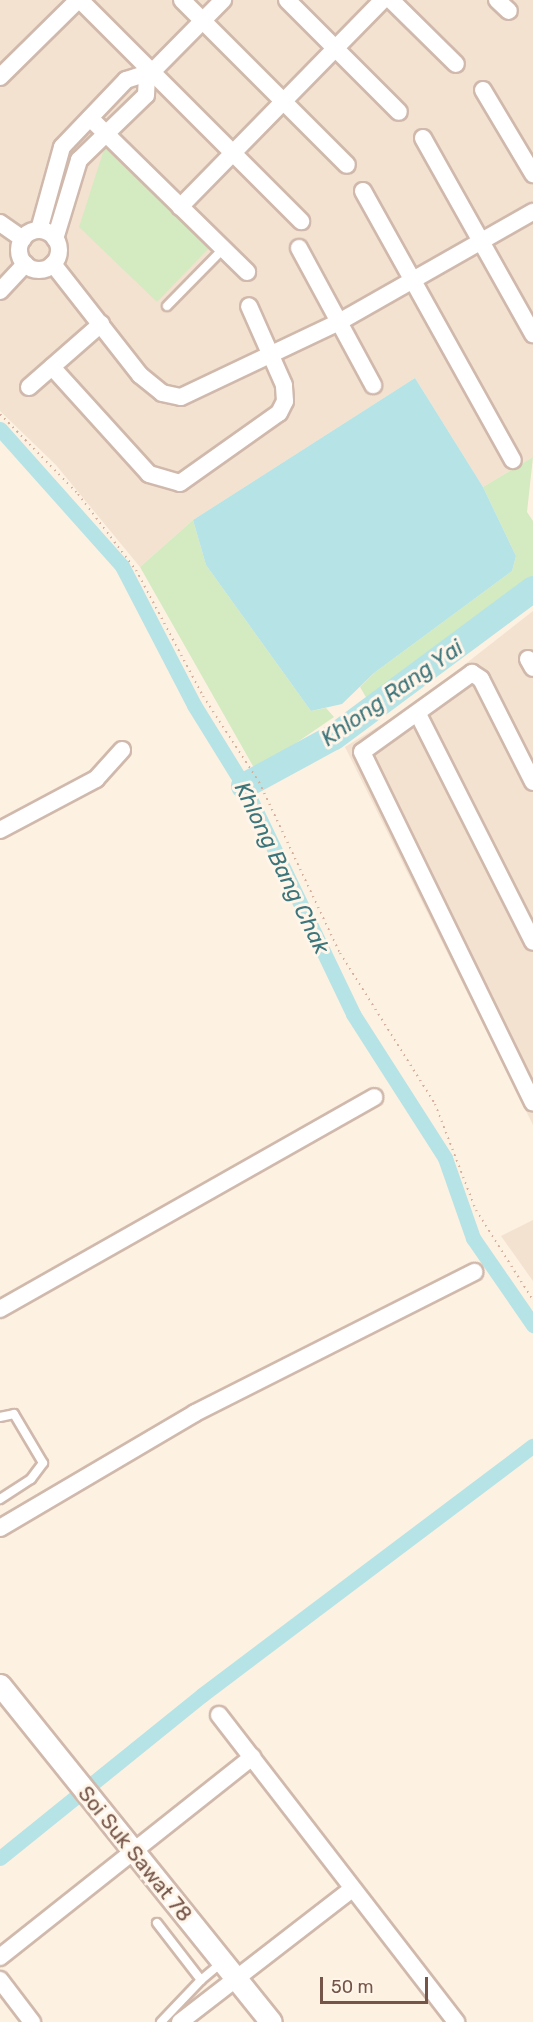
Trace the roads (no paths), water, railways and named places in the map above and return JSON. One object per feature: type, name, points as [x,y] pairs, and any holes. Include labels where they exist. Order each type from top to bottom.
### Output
[{"type":"street","points":[[0,77],[79,0],[150,74],[301,220]]},
{"type":"street","points":[[182,0],[347,165]]},
{"type":"street","points":[[150,74],[146,95],[79,160],[55,239],[58,252],[53,264],[41,270],[25,264],[19,250],[23,238],[39,230],[62,147],[126,80],[150,74],[223,0]]},
{"type":"street","points":[[287,0],[399,112]]},
{"type":"street","points":[[180,207],[383,0]]},
{"type":"street","points":[[391,0],[456,64]]},
{"type":"street","points":[[483,90],[533,174]]},
{"type":"street","points":[[90,118],[247,272]]},
{"type":"street","points":[[423,138],[533,334]]},
{"type":"street","points":[[363,191],[411,283],[513,460]]},
{"type":"street","points":[[53,264],[140,375],[172,396],[270,356],[339,322],[483,243],[533,212]]},
{"type":"street","points":[[0,223],[23,238]]},
{"type":"street","points":[[39,230],[55,239]]},
{"type":"street","points":[[299,248],[373,385]]},
{"type":"street","points":[[0,291],[25,264]]},
{"type":"street","points":[[52,367],[149,474],[180,483],[279,413],[284,385],[249,306]]},
{"type":"street","points":[[29,387],[101,324]]},
{"type":"street","points":[[533,782],[476,675],[466,675],[362,756],[533,1102]]},
{"type":"street","points":[[418,714],[533,942]]},
{"type":"street","points":[[0,830],[96,779],[122,750]]},
{"type":"street","points":[[0,1309],[374,1097]]},
{"type":"street","points":[[0,1528],[195,1413],[474,1272]]},
{"type":"street","name":"Soi Suk Sawat 78","points":[[0,1685],[271,2022]]},
{"type":"street","points":[[219,1715],[351,1890],[456,2022]]},
{"type":"street","points":[[0,1957],[252,1757]]},
{"type":"street","points":[[180,2022],[228,1969],[351,1890]]},
{"type":"street","points":[[0,1980],[32,2022]]},
{"type":"lane","points":[[167,306],[223,249]]},
{"type":"lane","points":[[0,1417],[14,1414],[43,1463],[31,1479],[0,1499]]},
{"type":"lane","points":[[157,1923],[201,1980]]},
{"type":"lane","points":[[162,2022],[201,1980],[228,1969]]},
{"type":"water","points":[[415,378],[483,487],[516,556],[512,571],[374,673],[342,704],[311,711],[206,565],[193,520]]},
{"type":"waterway","name":"Khlong Bang Chak","points":[[0,429],[122,566],[194,705],[244,786],[353,1014],[445,1158],[473,1238],[533,1325]]},
{"type":"waterway","name":"Khlong Rang Yai","points":[[244,786],[334,737],[533,589]]},
{"type":"waterway","points":[[0,1858],[202,1695],[533,1446]]}]
